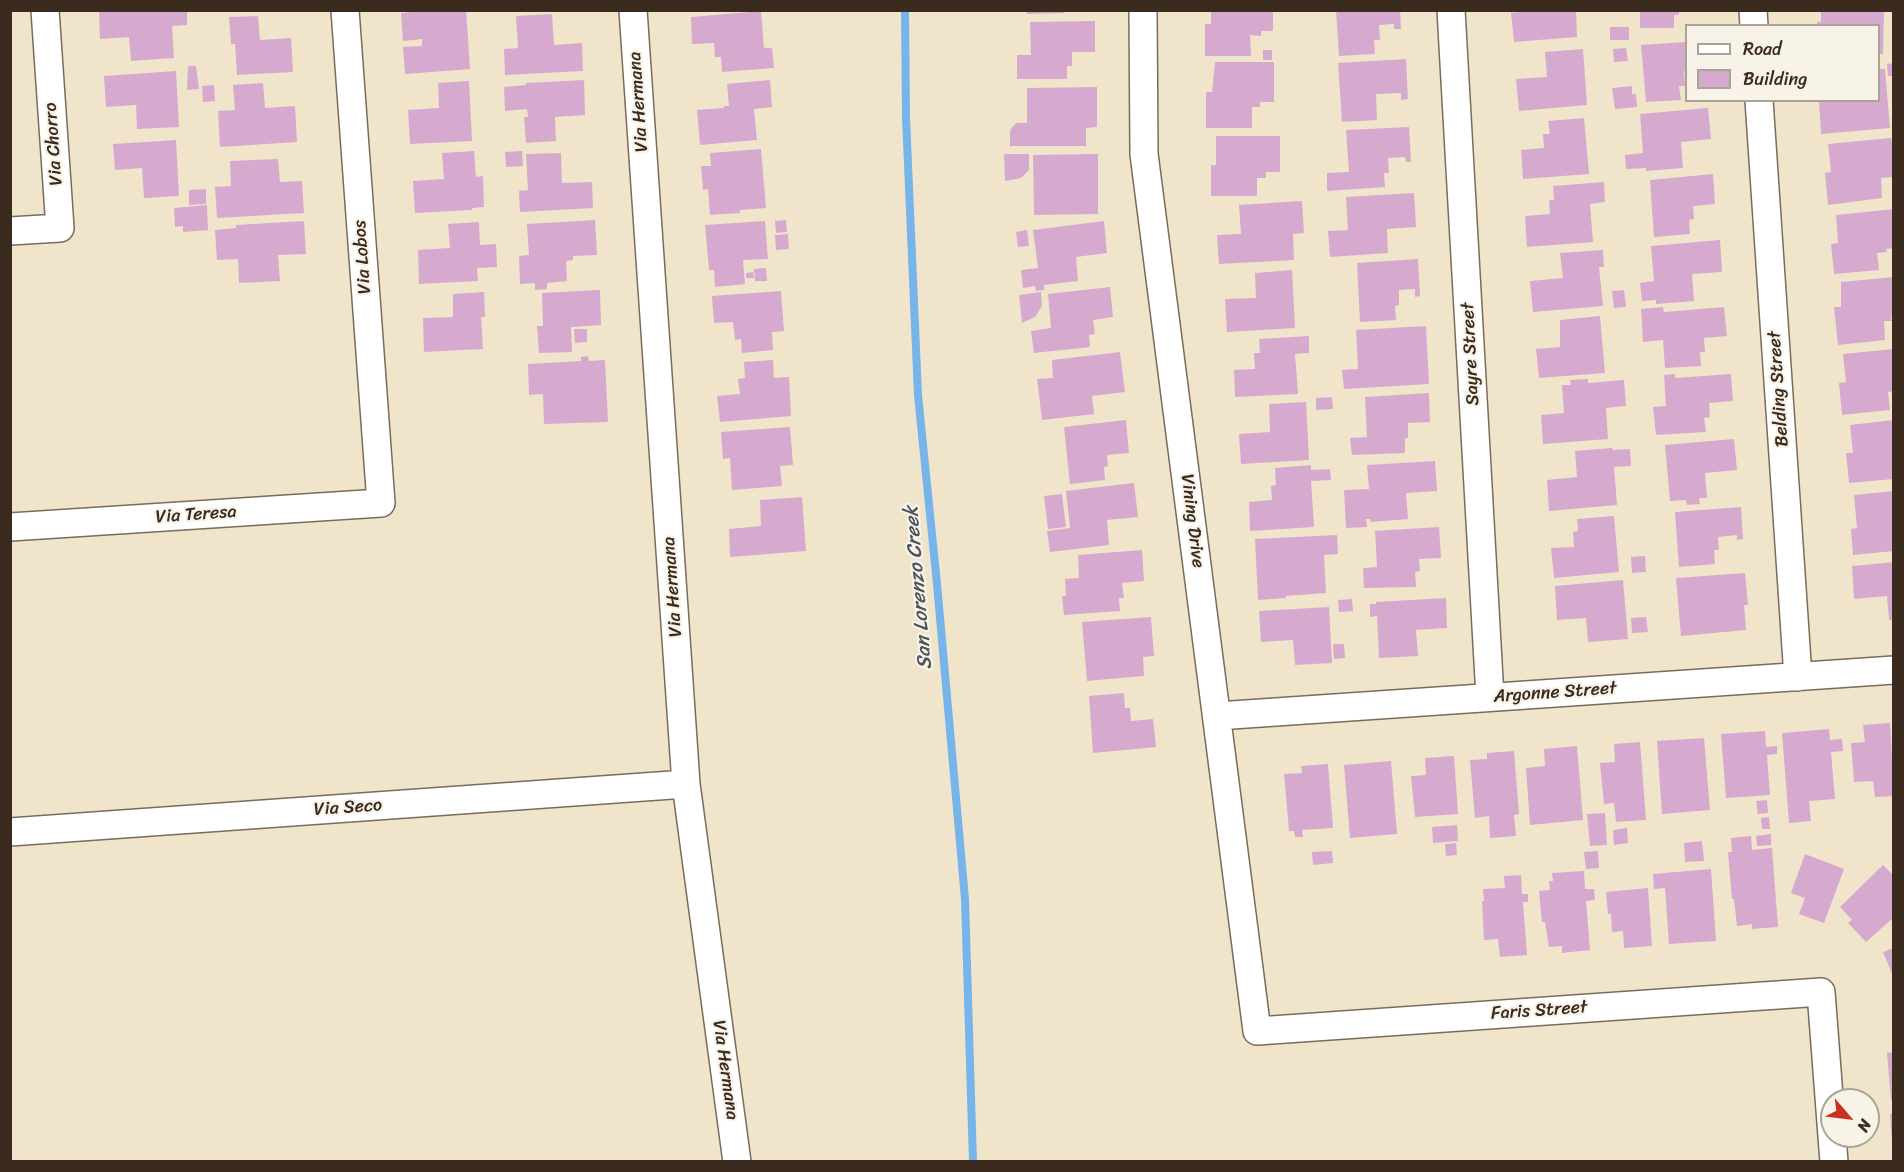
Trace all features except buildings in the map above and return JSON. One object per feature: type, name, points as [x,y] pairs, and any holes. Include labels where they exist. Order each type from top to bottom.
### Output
[{"type":"street","name":"Via Chorro","points":[[10,231],[60,228],[45,10]]},
{"type":"street","name":"Via Lobos","points":[[345,10],[381,503]]},
{"type":"street","name":"Via Hermana","points":[[633,10],[686,784],[737,1161]]},
{"type":"street","name":"Vining Drive","points":[[1143,10],[1144,154],[1257,1031]]},
{"type":"street","name":"Sayre Street","points":[[1451,10],[1490,697]]},
{"type":"street","name":"Belding Street","points":[[1759,102],[1798,677]]},
{"type":"street","name":"Via Teresa","points":[[10,527],[381,503]]},
{"type":"street","name":"Argonne Street","points":[[1217,716],[1893,670]]},
{"type":"street","name":"Via Seco","points":[[10,832],[686,784]]},
{"type":"street","name":"Faris Street","points":[[1257,1031],[1821,992],[1834,1161]]},
{"type":"waterway","name":"San Lorenzo Creek","points":[[905,10],[906,118],[918,395],[965,899],[973,1162]]}]
